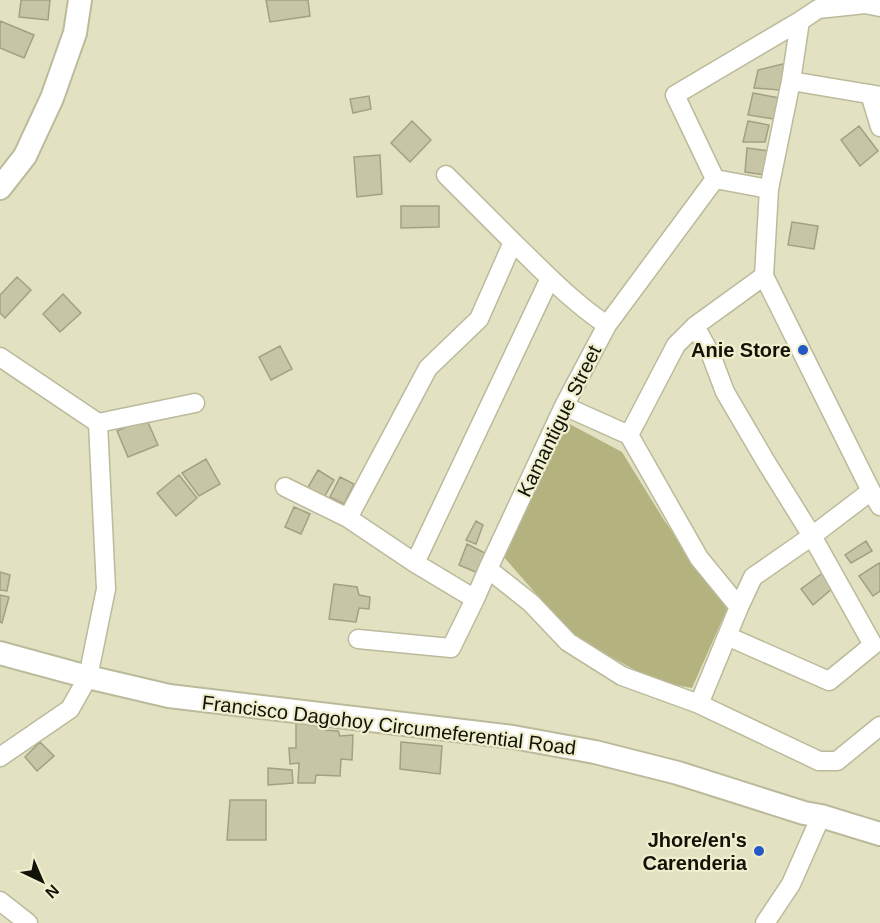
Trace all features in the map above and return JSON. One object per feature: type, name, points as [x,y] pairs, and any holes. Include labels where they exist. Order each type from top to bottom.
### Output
[{"type":"main road","points":[[0,188],[25,156],[52,98],[75,33],[80,0]]},
{"type":"main road","name":"Francisco Dagohoy Circumeferential Road","points":[[0,654],[169,696],[513,737],[583,750],[678,773],[804,813],[880,834]]},
{"type":"street","points":[[769,189],[716,179],[675,95],[818,9],[871,4]]},
{"type":"street","points":[[699,704],[753,577],[812,536],[875,498],[764,276],[769,189],[791,81],[800,21]]},
{"type":"street","points":[[791,81],[875,95],[880,127]]},
{"type":"street","points":[[446,175],[550,278],[607,325]]},
{"type":"street","name":"Kamantigue Street","points":[[358,639],[451,648],[564,406],[607,325],[716,179]]},
{"type":"street","points":[[348,518],[428,368],[479,319],[513,242]]},
{"type":"street","points":[[629,435],[676,345],[695,326],[764,276]]},
{"type":"street","points":[[415,563],[550,278]]},
{"type":"street","points":[[695,326],[711,355],[725,392],[812,536],[873,645],[829,681],[727,636]]},
{"type":"street","points":[[0,357],[98,423],[195,404]]},
{"type":"street","points":[[564,406],[629,435],[699,558],[739,607]]},
{"type":"street","points":[[0,757],[70,709],[88,677],[106,589],[98,423]]},
{"type":"street","points":[[285,487],[348,518],[415,563],[475,599]]},
{"type":"street","points":[[488,569],[531,603],[568,642],[622,676],[699,704],[819,761],[837,761],[880,726]]},
{"type":"street","points":[[765,923],[791,884],[821,816]]},
{"type":"street","points":[[0,901],[28,923]]},
{"type":"shaded area","points":[[564,421],[622,452],[664,520],[727,609],[692,688],[655,681],[573,636],[503,556]]},
{"type":"building","points":[[21,0],[50,0],[48,20],[19,17]]},
{"type":"building","points":[[266,0],[308,0],[310,16],[270,22]]},
{"type":"building","points":[[0,21],[34,35],[24,58],[0,48]]},
{"type":"building","points":[[787,63],[780,90],[754,88],[758,70]]},
{"type":"building","points":[[753,93],[780,98],[774,119],[748,115]]},
{"type":"building","points":[[369,96],[371,109],[353,113],[350,99]]},
{"type":"building","points":[[412,121],[431,140],[410,162],[391,143]]},
{"type":"building","points":[[748,121],[769,125],[765,142],[743,142]]},
{"type":"building","points":[[859,126],[878,151],[860,166],[841,140]]},
{"type":"building","points":[[747,148],[769,151],[766,175],[745,172]]},
{"type":"building","points":[[380,155],[382,194],[357,197],[354,157]]},
{"type":"building","points":[[401,206],[439,206],[439,227],[401,228]]},
{"type":"building","points":[[792,222],[818,226],[814,249],[788,245]]},
{"type":"building","points":[[17,277],[31,290],[5,318],[0,313],[0,295]]},
{"type":"building","points":[[63,294],[81,313],[60,332],[43,314]]},
{"type":"building","points":[[280,346],[292,369],[271,380],[259,357]]},
{"type":"building","points":[[146,418],[158,445],[128,457],[117,431]]},
{"type":"building","points":[[206,459],[220,484],[199,496],[182,473]]},
{"type":"building","points":[[318,470],[334,480],[323,499],[307,489]]},
{"type":"building","points":[[179,475],[197,498],[176,516],[157,493]]},
{"type":"building","points":[[340,477],[354,484],[344,504],[330,497]]},
{"type":"building","points":[[294,507],[310,514],[301,534],[285,527]]},
{"type":"building","points":[[476,521],[483,525],[476,544],[466,540]]},
{"type":"building","points":[[866,541],[872,551],[851,563],[845,555]]},
{"type":"building","points":[[467,544],[487,554],[478,573],[459,565]]},
{"type":"building","points":[[879,563],[880,591],[873,596],[859,576]]},
{"type":"building","points":[[0,572],[10,575],[7,591],[0,590]]},
{"type":"building","points":[[824,572],[834,587],[813,605],[801,589]]},
{"type":"building","points":[[334,584],[357,587],[359,595],[370,597],[369,609],[359,608],[356,622],[329,619]]},
{"type":"building","points":[[0,595],[9,597],[2,623],[0,622]]},
{"type":"building","points":[[296,720],[324,721],[324,730],[338,731],[340,736],[353,735],[352,760],[341,759],[340,776],[316,775],[315,783],[298,783],[299,763],[290,764],[289,748],[296,748]]},
{"type":"building","points":[[40,742],[54,756],[37,771],[25,757]]},
{"type":"building","points":[[401,742],[442,746],[440,774],[400,769]]},
{"type":"building","points":[[268,768],[292,770],[293,783],[268,785]]},
{"type":"building","points":[[230,800],[266,800],[266,840],[227,840]]},
{"type":"place","name":"Anie Store","points":[[803,350]]},
{"type":"place","name":"Jhore/en's Carenderia","points":[[759,851]]}]
